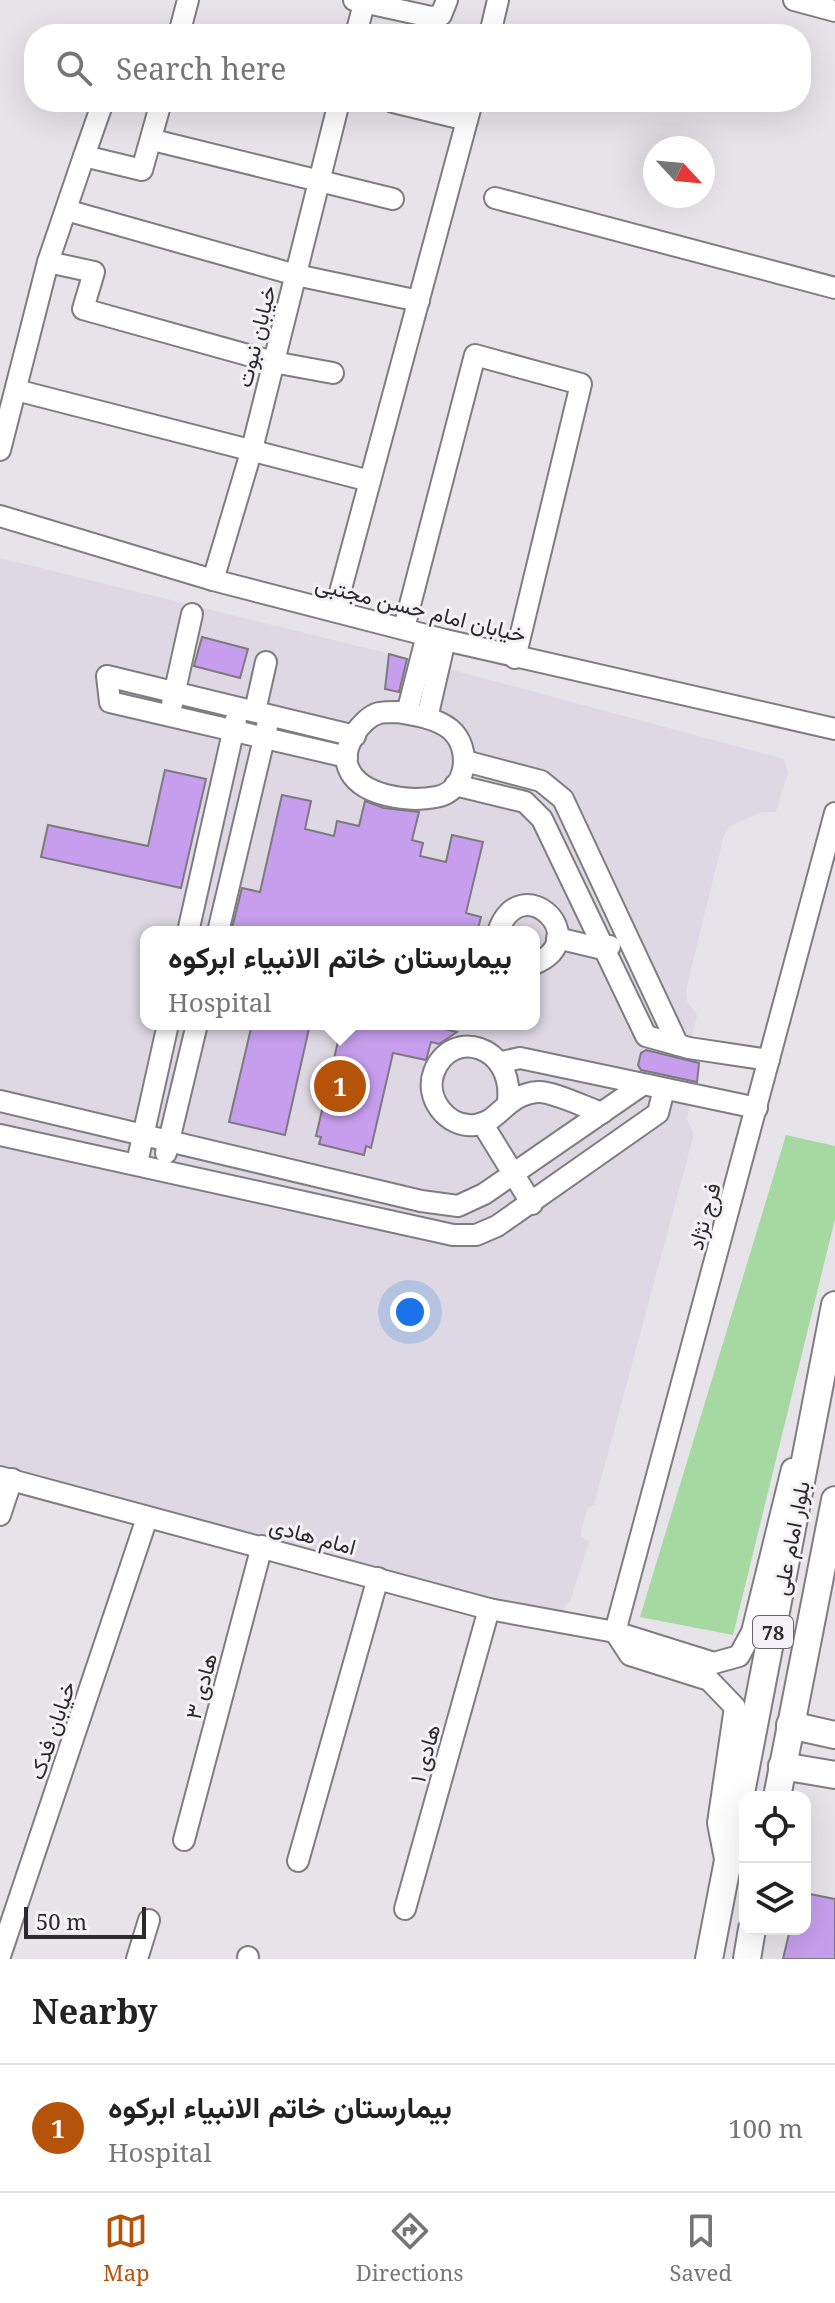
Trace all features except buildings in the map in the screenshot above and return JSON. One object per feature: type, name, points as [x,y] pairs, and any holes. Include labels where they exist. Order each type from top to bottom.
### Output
[{"type":"main road","name":"بلوار امام علی","points":[[709,1959],[835,1305]]},
{"type":"main road","name":"بلوار امام علی","points":[[778,1791],[835,1500]]},
{"type":"main road","points":[[790,1725],[835,1735]]},
{"type":"main road","points":[[782,1766],[835,1775]]},
{"type":"main road","points":[[747,1959],[751,1935]]},
{"type":"street","points":[[182,24],[188,0]]},
{"type":"street","points":[[358,24],[361,1],[431,17],[441,15],[447,0]]},
{"type":"street","points":[[492,24],[498,0]]},
{"type":"street","points":[[794,0],[835,11]]},
{"type":"street","points":[[0,450],[48,262],[99,112]]},
{"type":"street","points":[[84,156],[142,170],[153,140],[156,112]]},
{"type":"street","name":"خیابان نبوت","points":[[213,580],[252,449],[336,112]]},
{"type":"street","points":[[335,611],[469,112]]},
{"type":"street","points":[[153,140],[393,199]]},
{"type":"street","points":[[495,198],[835,288]]},
{"type":"street","points":[[66,210],[296,275],[419,301]]},
{"type":"street","points":[[48,262],[94,272],[83,309],[273,362],[333,373]]},
{"type":"street","points":[[404,628],[475,355],[581,384],[515,658]]},
{"type":"street","points":[[16,390],[370,481]]},
{"type":"street","name":"خیابان امام حسن مجتبی","points":[[0,516],[213,580],[436,638],[835,729]]},
{"type":"street","points":[[169,716],[192,614]]},
{"type":"street","points":[[417,716],[436,638]]},
{"type":"street","points":[[189,926],[233,731],[254,711],[266,662]]},
{"type":"street","points":[[347,757],[110,702],[107,676],[355,736]]},
{"type":"street","points":[[219,926],[264,738],[254,711]]},
{"type":"street","points":[[377,714],[417,716],[452,730],[462,742],[465,761],[455,785],[442,796],[401,799],[357,780],[347,767],[347,747],[355,736],[377,714]]},
{"type":"street","points":[[465,761],[541,781],[563,799],[678,1045]]},
{"type":"street","points":[[455,785],[525,802],[542,819],[646,1036],[678,1045],[769,1060]]},
{"type":"street","name":"فرج نژاد","points":[[615,1632],[835,813]]},
{"type":"street","points":[[565,872],[593,862]]},
{"type":"street","points":[[500,926],[503,917],[517,907],[534,905],[549,913],[558,928],[557,938],[547,959],[540,962]]},
{"type":"street","points":[[557,938],[603,949],[628,937]]},
{"type":"street","points":[[137,1163],[167,1030]]},
{"type":"street","points":[[162,1168],[196,1030]]},
{"type":"street","points":[[465,1047],[486,1050],[502,1062],[510,1081],[508,1101],[495,1118],[482,1123],[456,1123],[439,1111],[432,1092],[434,1071],[447,1055],[465,1047]]},
{"type":"street","points":[[502,1062],[520,1058],[757,1108]]},
{"type":"street","points":[[0,1101],[421,1201],[458,1206],[484,1194],[642,1085]]},
{"type":"street","points":[[0,1135],[162,1168],[453,1235],[476,1235],[532,1204],[658,1113],[664,1089]]},
{"type":"street","points":[[508,1101],[539,1091],[602,1113]]},
{"type":"street","points":[[482,1123],[532,1204]]},
{"type":"street","name":"امام هادی","points":[[6,1478],[489,1609],[615,1632],[714,1663],[739,1656],[752,1632],[790,1474],[813,1417]]},
{"type":"street","points":[[0,1515],[6,1478]]},
{"type":"street","name":"خیابان فدک","points":[[0,1956],[147,1518]]},
{"type":"street","name":"هادی ۳","points":[[184,1840],[262,1546]]},
{"type":"street","points":[[298,1861],[378,1578]]},
{"type":"street","name":"هادی ۱","points":[[405,1909],[489,1609]]},
{"type":"street","points":[[615,1632],[630,1655],[709,1680],[735,1707],[718,1823],[727,1868]]},
{"type":"street","points":[[137,1959],[149,1920]]},
{"type":"shaded area","points":[[0,558],[414,660],[446,679],[449,669],[784,759],[788,773],[776,812],[762,812],[730,826],[724,835],[686,990],[687,1001],[697,1015],[687,1059],[699,1062],[701,1068],[694,1081],[682,1079],[677,1098],[690,1102],[687,1120],[694,1134],[594,1505],[588,1507],[580,1535],[589,1542],[570,1601],[560,1613],[545,1616],[0,1465]]},
{"type":"green space","points":[[786,1135],[835,1146],[835,1219],[733,1635],[640,1617]]},
{"type":"place","name":"بیمارستان خاتم الانبیاء ابرکوه","points":[[340,1086]]}]
